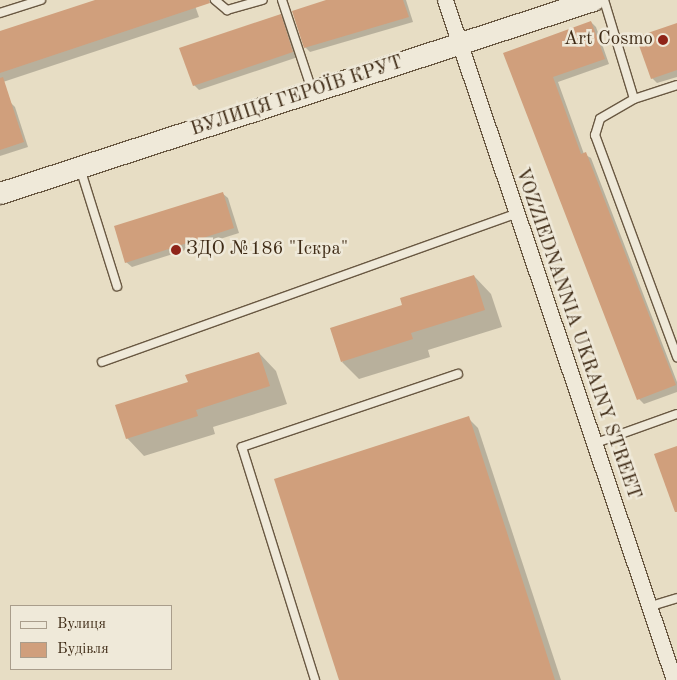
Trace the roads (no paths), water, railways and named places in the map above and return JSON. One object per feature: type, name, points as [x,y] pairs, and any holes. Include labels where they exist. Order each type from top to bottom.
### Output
[{"type":"street","name":"VOZZIEDNANNIA UKRAINY STREET","points":[[445,0],[674,680]]},
{"type":"street","name":"ВУЛИЦЯ ГЕРОЇВ КРУТ","points":[[0,192],[459,45],[593,0]]},
{"type":"lane","points":[[0,13],[40,0]]},
{"type":"lane","points":[[215,0],[227,10],[263,0]]},
{"type":"lane","points":[[282,0],[313,92]]},
{"type":"lane","points":[[604,0],[634,100]]},
{"type":"lane","points":[[677,85],[634,100],[600,119],[595,135],[677,357]]},
{"type":"lane","points":[[80,166],[117,286]]},
{"type":"lane","points":[[102,362],[516,214]]},
{"type":"lane","points":[[316,680],[242,447],[458,374]]},
{"type":"lane","points":[[593,444],[677,414]]},
{"type":"lane","points":[[648,607],[677,598]]},
{"type":"place","name":"Art Cosmo","points":[[663,40]]},
{"type":"place","name":"ЗДО №186 \"Іскра\"","points":[[176,250]]}]
